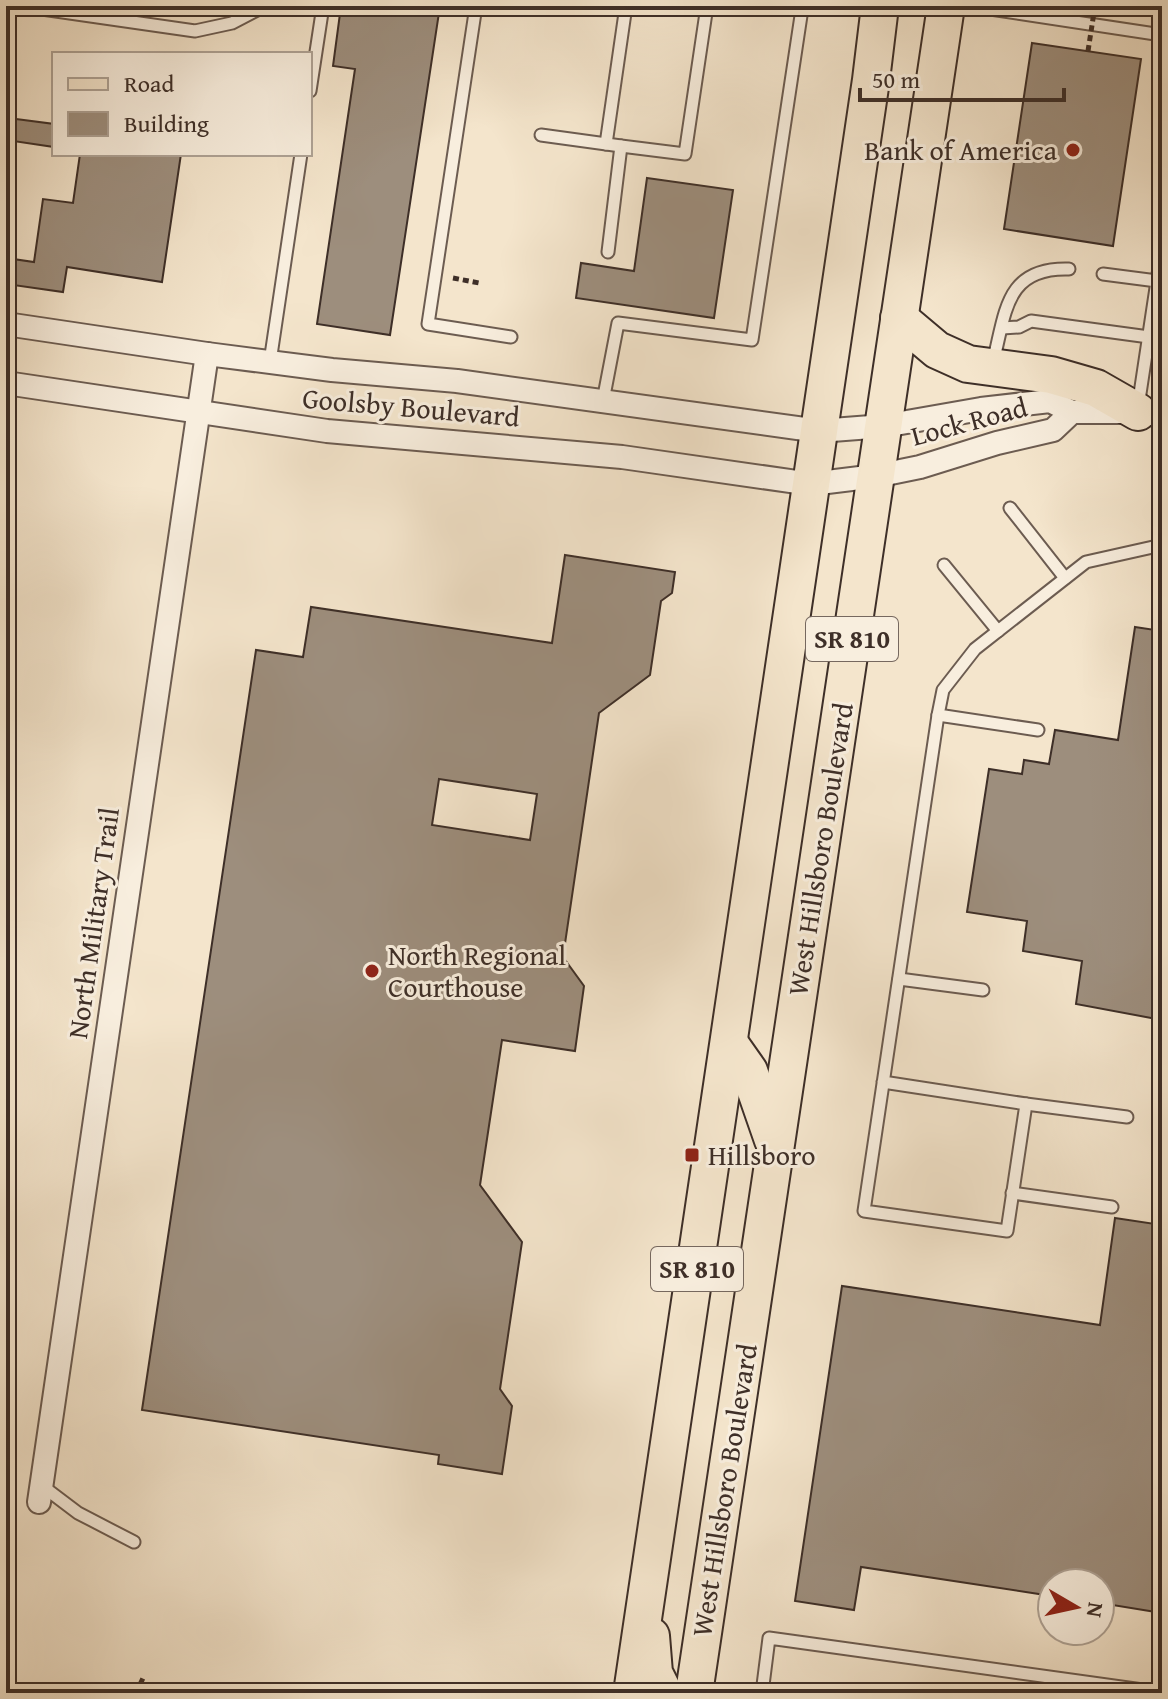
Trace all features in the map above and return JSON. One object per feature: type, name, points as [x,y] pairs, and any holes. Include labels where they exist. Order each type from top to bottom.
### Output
[{"type":"main road","name":"West Hillsboro Boulevard","points":[[632,1693],[730,1044],[880,6]]},
{"type":"main road","name":"West Hillsboro Boulevard","points":[[694,1693],[946,6]]},
{"type":"main road","points":[[899,318],[937,350],[968,364],[1051,375],[1096,388],[1150,414]]},
{"type":"main road","points":[[730,1044],[749,1071],[775,1145]]},
{"type":"main road","points":[[647,1599],[654,1673],[664,1693]]},
{"type":"street","points":[[6,324],[207,354],[457,381],[819,431],[884,426]]},
{"type":"street","name":"North Military Trail","points":[[40,1493],[207,354]]},
{"type":"street","name":"Goolsby Boulevard","points":[[6,383],[327,431],[607,456],[811,484],[876,476]]},
{"type":"street","name":"Lock Road","points":[[884,426],[1050,401],[1072,412],[1150,414]]},
{"type":"street","name":"Lock Road","points":[[876,476],[1053,430],[1072,412]]},
{"type":"lane","points":[[21,6],[195,31],[232,23],[265,6]]},
{"type":"lane","points":[[312,78],[323,6]]},
{"type":"lane","points":[[476,6],[428,324],[511,337]]},
{"type":"lane","points":[[606,144],[626,6]]},
{"type":"lane","points":[[541,135],[685,154],[707,6]]},
{"type":"lane","points":[[970,6],[1162,35]]},
{"type":"lane","points":[[603,401],[618,323],[752,340],[798,7]]},
{"type":"lane","points":[[608,252],[621,146]]},
{"type":"lane","points":[[270,362],[301,156]]},
{"type":"lane","points":[[1150,414],[1149,337],[1162,248]]},
{"type":"lane","points":[[992,367],[1009,301],[1026,276],[1048,268],[1069,269]]},
{"type":"lane","points":[[1103,274],[1157,281]]},
{"type":"lane","points":[[1002,328],[1019,327],[1031,321],[1149,337]]},
{"type":"lane","points":[[1010,508],[1065,578]]},
{"type":"lane","points":[[1026,1104],[1007,1231],[864,1211],[943,690],[975,649],[1086,562],[1162,545]]},
{"type":"lane","points":[[944,565],[998,631]]},
{"type":"lane","points":[[938,715],[1038,730]]},
{"type":"lane","points":[[899,979],[983,990]]},
{"type":"lane","points":[[883,1082],[1127,1117]]},
{"type":"lane","points":[[1012,1193],[1112,1207]]},
{"type":"lane","points":[[40,1493],[134,1542]]},
{"type":"lane","points":[[762,1693],[769,1638],[1149,1693]]},
{"type":"path","points":[[1088,51],[1095,6]]},
{"type":"path","points":[[136,1693],[144,1676]]},
{"type":"building","points":[[341,6],[440,6],[390,335],[317,324],[355,69],[333,66]]},
{"type":"building","points":[[1032,43],[1141,59],[1113,246],[1004,229]]},
{"type":"building","points":[[16,119],[52,124],[52,147],[13,141]]},
{"type":"building","points":[[80,156],[181,156],[162,282],[67,267],[63,292],[6,284],[6,258],[34,262],[43,199],[73,203]]},
{"type":"building","points":[[647,178],[733,190],[714,318],[576,298],[581,263],[634,271]]},
{"type":"building","points":[[565,555],[675,572],[672,593],[661,601],[650,675],[599,713],[563,957],[584,986],[575,1051],[502,1040],[480,1185],[522,1242],[500,1389],[512,1406],[502,1474],[438,1464],[439,1455],[142,1410],[256,650],[303,657],[311,607],[552,643]],"holes":[[[439,779],[537,794],[530,840],[432,825]]]},
{"type":"building","points":[[1135,627],[1162,631],[1162,1020],[1076,1004],[1082,961],[1023,951],[1027,921],[967,912],[989,769],[1022,774],[1024,760],[1049,764],[1055,730],[1118,740]]},
{"type":"building","points":[[1115,1218],[1162,1225],[1162,1613],[1116,1606],[1116,1567],[1036,1567],[1036,1594],[861,1567],[854,1610],[795,1601],[842,1286],[1100,1325]]},
{"type":"place","name":"Bank of America","points":[[1073,150]]},
{"type":"place","name":"North Regional Courthouse","points":[[372,971]]},
{"type":"place","name":"Hillsboro","points":[[692,1155]]}]
